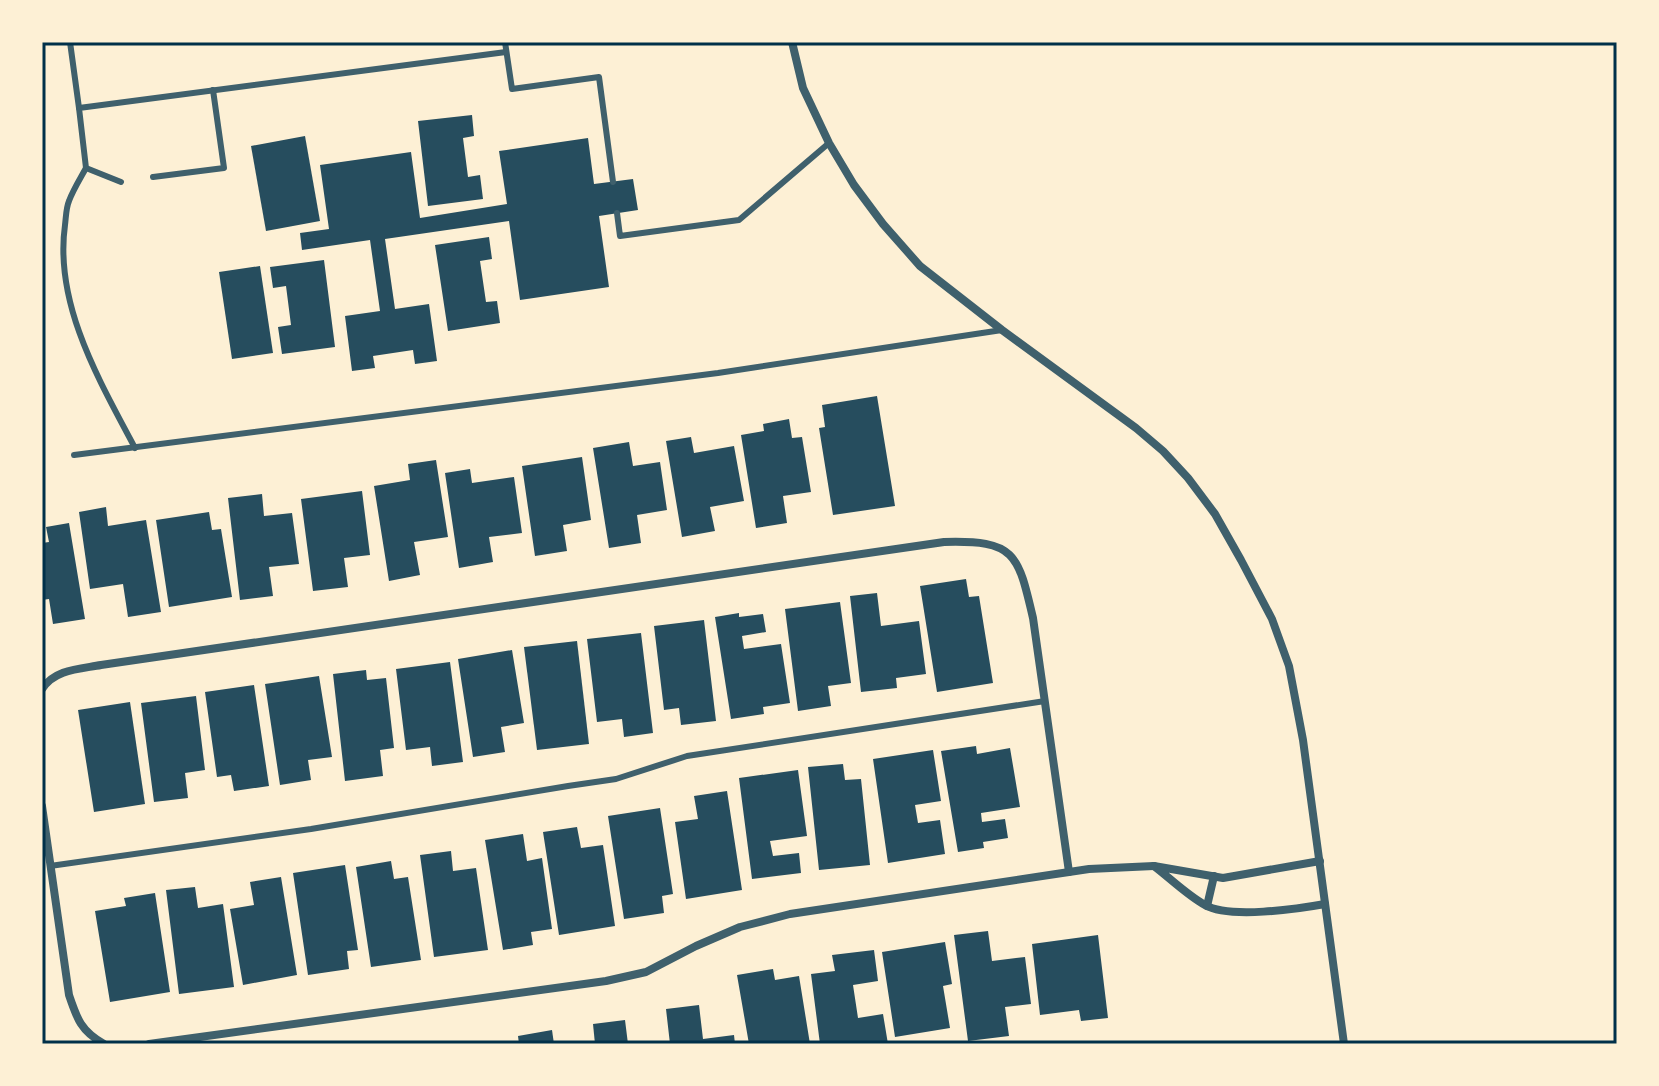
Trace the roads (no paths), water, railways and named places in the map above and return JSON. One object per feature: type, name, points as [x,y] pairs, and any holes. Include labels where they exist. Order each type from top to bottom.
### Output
[{"type":"street","points":[[792,42],[803,88],[829,143],[883,224],[920,266],[1136,428],[1180,469],[1215,514],[1272,619],[1289,666],[1303,740],[1344,1044]]},
{"type":"street","points":[[42,689],[60,672],[101,665],[944,542],[974,541],[1010,553],[1024,581],[1033,618],[1069,872]]},
{"type":"street","points":[[42,806],[69,995],[77,1019],[89,1035],[104,1044]]},
{"type":"street","points":[[149,1044],[606,981],[646,972],[740,927],[790,914],[1089,869],[1154,866],[1223,878],[1320,861]]},
{"type":"street","points":[[1154,866],[1207,906],[1229,911],[1295,910],[1325,904]]},
{"type":"street","points":[[1207,906],[1214,876]]},
{"type":"lane","points":[[70,42],[86,168],[68,203],[62,244],[66,281],[74,316],[93,368],[135,448]]},
{"type":"lane","points":[[505,42],[512,89],[599,77],[613,182]]},
{"type":"lane","points":[[79,108],[506,52]]},
{"type":"lane","points":[[153,177],[224,168],[213,90]]},
{"type":"lane","points":[[617,213],[620,236],[739,220],[829,143]]},
{"type":"lane","points":[[86,168],[121,182]]},
{"type":"lane","points":[[74,455],[718,373],[1002,330]]},
{"type":"lane","points":[[50,866],[311,829],[616,779],[687,756],[1045,701]]}]
